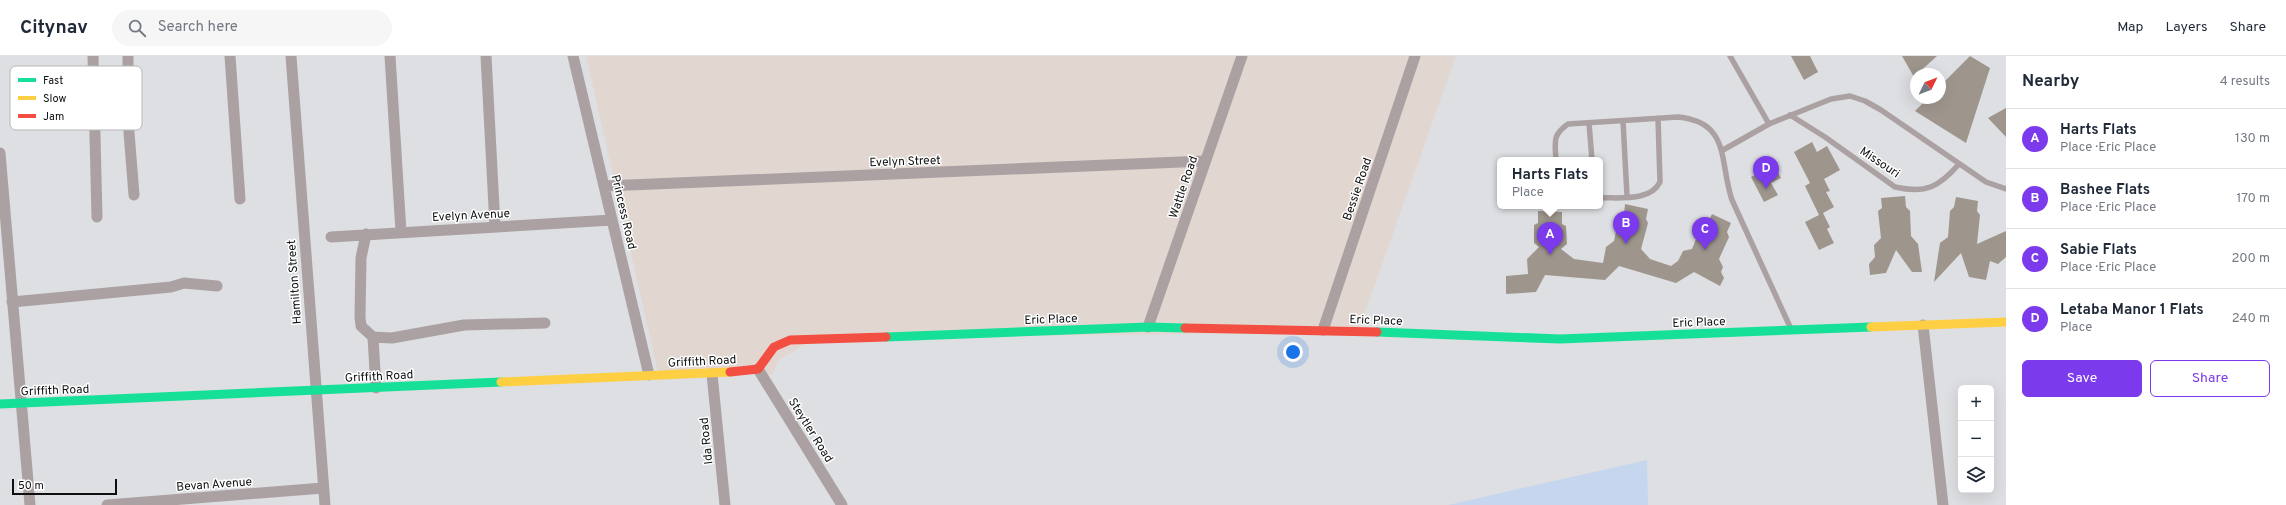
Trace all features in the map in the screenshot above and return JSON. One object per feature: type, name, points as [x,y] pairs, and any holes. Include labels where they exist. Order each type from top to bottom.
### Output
[{"type":"street","points":[[93,56],[93,66]]},
{"type":"street","points":[[230,56],[240,199]]},
{"type":"street","name":"Hamilton Street","points":[[291,56],[315,391],[325,505]]},
{"type":"street","points":[[390,56],[401,232]]},
{"type":"street","points":[[486,56],[495,226]]},
{"type":"street","name":"Princess Road","points":[[573,56],[649,375]]},
{"type":"street","name":"Wattle Road","points":[[1148,327],[1242,56]]},
{"type":"street","name":"Bessie Road","points":[[1323,330],[1415,56]]},
{"type":"street","points":[[95,130],[97,217]]},
{"type":"street","points":[[129,130],[134,195]]},
{"type":"street","points":[[0,153],[20,403],[30,505]]},
{"type":"street","name":"Evelyn Street","points":[[605,186],[1205,161]]},
{"type":"street","name":"Evelyn Avenue","points":[[332,237],[612,220]]},
{"type":"street","points":[[366,234],[360,266],[360,317],[361,326],[373,337],[392,338],[464,326],[545,323]]},
{"type":"street","points":[[12,302],[171,286],[184,283],[217,286]]},
{"type":"street","name":"Eric Place","points":[[758,369],[774,347],[790,340],[1148,327],[1323,330],[1560,339],[2006,322]]},
{"type":"street","points":[[1923,325],[1943,505]]},
{"type":"street","points":[[373,337],[376,388]]},
{"type":"street","name":"Griffith Road","points":[[0,404],[649,375],[712,374],[758,369]]},
{"type":"street","name":"Steytler Road","points":[[758,369],[842,505]]},
{"type":"street","name":"Ida Road","points":[[712,374],[725,505]]},
{"type":"street","name":"Bevan Avenue","points":[[106,505],[323,488]]},
{"type":"lane","points":[[1730,56],[1769,124]]},
{"type":"lane","points":[[1723,150],[1769,124],[1790,115],[1831,99],[1850,96],[1865,101],[1880,110],[1986,182],[2006,189]]},
{"type":"lane","name":"Missouri","points":[[1790,115],[1825,137],[1895,187],[1912,189],[1932,188],[1949,176],[1959,164]]},
{"type":"lane","points":[[1603,198],[1649,195],[1657,188],[1660,182],[1658,118]]},
{"type":"lane","points":[[1556,157],[1555,137],[1559,130],[1568,124],[1658,118],[1693,118],[1704,123],[1717,137],[1723,150],[1726,183],[1732,200],[1792,331]]},
{"type":"lane","points":[[1622,120],[1627,196]]},
{"type":"lane","points":[[1589,123],[1592,157]]},
{"type":"shaded area","points":[[586,56],[1456,56],[1358,332],[814,338],[778,361],[772,375],[658,372]]},
{"type":"shaded area","points":[[1647,460],[1648,505],[1448,505]]},
{"type":"building","points":[[1791,56],[1810,56],[1818,72],[1804,80]]},
{"type":"building","points":[[1902,56],[1937,56],[1924,68],[1910,68],[1910,70]]},
{"type":"building","points":[[1970,56],[1990,68],[1966,143],[1915,111],[1922,104],[1946,104],[1946,80]]},
{"type":"building","points":[[2006,108],[2006,137],[1988,118]]},
{"type":"building","points":[[1812,142],[1817,152],[1827,146],[1840,170],[1824,179],[1830,191],[1826,192],[1834,207],[1823,213],[1830,227],[1827,229],[1834,243],[1819,250],[1805,222],[1819,215],[1805,186],[1810,183],[1794,152]]},
{"type":"building","points":[[1774,165],[1781,178],[1771,183],[1778,195],[1764,202],[1751,177]]},
{"type":"building","points":[[1905,196],[1906,207],[1910,211],[1911,236],[1918,244],[1922,272],[1912,272],[1896,250],[1886,273],[1870,275],[1869,264],[1875,257],[1874,245],[1881,238],[1878,211],[1882,208],[1881,198]]},
{"type":"building","points":[[1956,197],[1978,201],[1977,211],[1980,215],[1977,244],[2006,231],[2006,257],[1998,264],[1990,261],[1986,280],[1969,277],[1961,253],[1934,282],[1940,243],[1948,237],[1950,211],[1954,207]]},
{"type":"building","points":[[1625,204],[1648,209],[1646,219],[1648,223],[1641,249],[1650,259],[1671,266],[1678,261],[1683,251],[1692,249],[1702,225],[1707,224],[1712,214],[1731,223],[1727,232],[1729,237],[1719,259],[1723,267],[1721,272],[1724,278],[1720,286],[1694,272],[1676,283],[1619,266],[1605,280],[1545,275],[1536,292],[1506,294],[1506,276],[1528,274],[1527,259],[1539,247],[1534,243],[1534,225],[1538,223],[1538,211],[1562,212],[1562,224],[1566,226],[1567,244],[1561,249],[1574,259],[1603,263],[1606,247],[1614,241],[1619,216],[1624,214]]},
{"type":"traffic: fast","points":[[886,337],[1148,327],[1185,328]]},
{"type":"traffic: fast","points":[[1377,332],[1560,339],[1871,327]]},
{"type":"traffic: fast","points":[[0,404],[501,382]]},
{"type":"traffic: slow","points":[[1871,327],[2006,322]]},
{"type":"traffic: slow","points":[[501,382],[730,372]]},
{"type":"traffic: jam","points":[[1185,328],[1377,332]]},
{"type":"traffic: jam","points":[[730,372],[758,369],[774,347],[790,340],[886,337]]},
{"type":"place","name":"Letaba Manor 1 Flats","points":[[1766,189]]},
{"type":"place","name":"Bashee Flats","points":[[1626,244]]},
{"type":"place","name":"Sabie Flats","points":[[1705,250]]},
{"type":"place","name":"Harts Flats","points":[[1550,255]]}]
